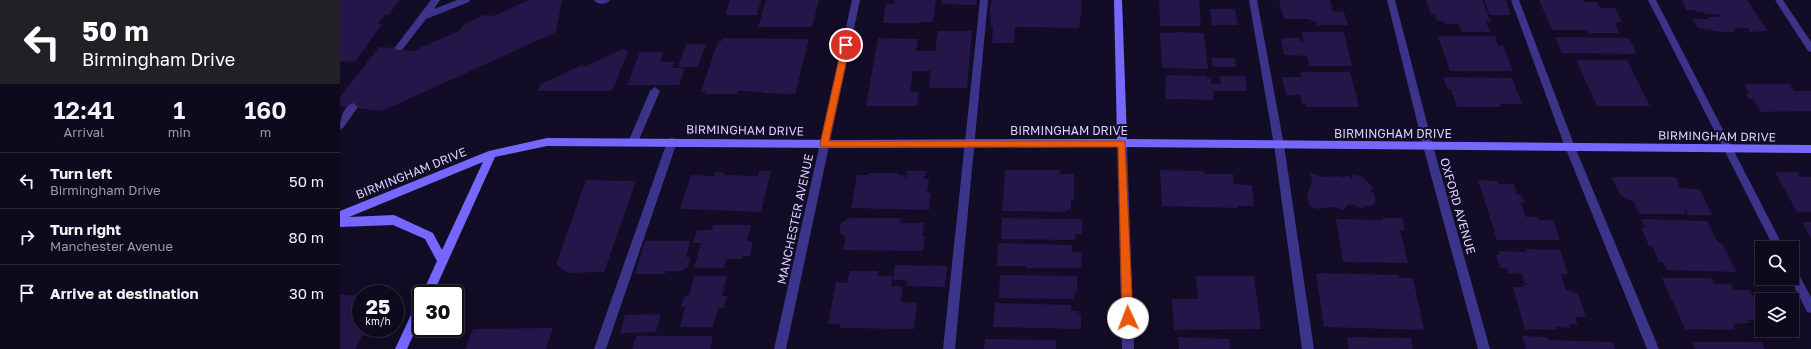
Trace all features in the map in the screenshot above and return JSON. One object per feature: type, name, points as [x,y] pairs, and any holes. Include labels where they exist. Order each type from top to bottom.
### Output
[{"type":"main road","points":[[1118,0],[1122,143]]},
{"type":"main road","name":"BIRMINGHAM DRIVE","points":[[340,216],[492,154],[547,142],[824,144],[1122,143],[1811,149]]},
{"type":"main road","points":[[431,285],[492,154]]},
{"type":"main road","points":[[340,222],[394,220],[429,236],[442,260]]},
{"type":"main road","points":[[401,349],[412,325]]},
{"type":"street","points":[[399,48],[436,0]]},
{"type":"street","points":[[423,18],[466,0]]},
{"type":"street","points":[[598,0],[606,0]]},
{"type":"street","name":"MANCHESTER AVENUE","points":[[780,349],[856,0]]},
{"type":"street","points":[[949,349],[984,0]]},
{"type":"street","points":[[1253,0],[1279,145],[1308,349]]},
{"type":"street","name":"OXFORD AVENUE","points":[[1391,0],[1428,146],[1484,349]]},
{"type":"street","points":[[1515,0],[1570,147],[1653,349]]},
{"type":"street","points":[[1652,0],[1775,241]]},
{"type":"street","points":[[1779,0],[1811,49]]},
{"type":"street","points":[[633,142],[655,91]]},
{"type":"street","points":[[340,125],[353,108]]},
{"type":"street","points":[[600,349],[672,142]]},
{"type":"street","points":[[1122,143],[1128,349]]},
{"type":"street","points":[[1799,285],[1811,308]]},
{"type":"building","points":[[340,0],[399,0],[389,15],[385,14],[378,24],[382,24],[355,62],[340,61]]},
{"type":"building","points":[[529,0],[562,0],[556,32],[382,111],[340,106],[340,97],[379,47],[403,48],[401,50],[413,51],[459,31],[464,24],[484,15],[493,16]]},
{"type":"building","points":[[730,0],[761,0],[757,15],[725,15]]},
{"type":"building","points":[[766,0],[819,0],[812,27],[758,27]]},
{"type":"building","points":[[895,0],[936,0],[933,22],[883,23],[886,4],[894,4]]},
{"type":"building","points":[[942,0],[977,0],[976,5],[941,4]]},
{"type":"building","points":[[992,0],[1081,0],[1082,9],[1079,28],[1015,27],[1014,43],[992,43],[993,27],[991,27],[990,9]]},
{"type":"building","points":[[1159,0],[1199,0],[1201,26],[1160,26]]},
{"type":"building","points":[[1281,0],[1330,0],[1333,11],[1344,12],[1348,25],[1317,25],[1316,21],[1311,21],[1310,19],[1284,19],[1279,2]]},
{"type":"building","points":[[1426,0],[1482,0],[1491,22],[1486,22],[1490,32],[1462,32],[1458,24],[1445,24],[1443,21],[1437,21],[1435,15],[1431,15]]},
{"type":"building","points":[[1484,0],[1506,0],[1511,15],[1490,15]]},
{"type":"building","points":[[1539,0],[1583,0],[1584,2],[1597,2],[1600,8],[1615,8],[1622,22],[1615,22],[1619,33],[1588,33],[1586,30],[1552,30]]},
{"type":"building","points":[[1682,0],[1747,0],[1768,31],[1750,32],[1748,28],[1734,28],[1734,32],[1722,32],[1698,28],[1693,19],[1710,19],[1708,17],[1721,17],[1719,14],[1705,14],[1703,12],[1697,12],[1696,10],[1686,10]]},
{"type":"building","points":[[1210,9],[1235,9],[1238,25],[1212,25]]},
{"type":"building","points":[[938,31],[972,31],[967,88],[929,88],[931,71],[913,71],[910,92],[919,92],[917,106],[866,106],[878,38],[918,39],[916,51],[935,51]]},
{"type":"building","points":[[1302,32],[1344,32],[1352,66],[1309,66],[1307,56],[1284,55],[1281,38],[1300,38],[1301,43],[1304,43]]},
{"type":"building","points":[[1160,33],[1204,33],[1208,69],[1162,68]]},
{"type":"building","points":[[1438,36],[1495,36],[1498,46],[1503,45],[1513,71],[1450,71]]},
{"type":"building","points":[[1555,37],[1629,38],[1637,54],[1562,53]]},
{"type":"building","points":[[723,38],[809,39],[795,94],[750,92],[751,91],[738,91],[737,94],[705,94],[706,92],[701,92],[718,41],[722,41]]},
{"type":"building","points":[[686,44],[706,44],[698,67],[678,67]]},
{"type":"building","points":[[625,48],[628,52],[612,91],[538,91],[541,84],[582,65],[584,67]]},
{"type":"building","points":[[640,52],[664,52],[660,62],[674,62],[672,68],[685,68],[679,85],[627,85]]},
{"type":"building","points":[[1211,58],[1235,58],[1236,67],[1213,67]]},
{"type":"building","points":[[1576,60],[1627,60],[1650,106],[1597,106]]},
{"type":"building","points":[[1300,72],[1350,72],[1359,107],[1307,107],[1306,104],[1302,104],[1300,95],[1286,95],[1282,77],[1301,77]]},
{"type":"building","points":[[1166,75],[1207,76],[1207,79],[1211,79],[1211,84],[1221,84],[1220,76],[1245,76],[1247,91],[1213,91],[1213,100],[1165,99]]},
{"type":"building","points":[[1443,77],[1512,78],[1522,104],[1500,104],[1501,107],[1457,107],[1451,89],[1447,89]]},
{"type":"building","points":[[1744,84],[1790,84],[1794,91],[1811,91],[1811,111],[1761,112],[1753,99],[1749,99],[1746,93],[1749,93]]},
{"type":"building","points":[[1005,170],[1061,170],[1060,174],[1074,174],[1074,200],[1071,200],[1071,210],[1066,210],[1066,212],[1002,211]]},
{"type":"building","points":[[1160,170],[1204,171],[1204,174],[1233,174],[1234,184],[1252,185],[1254,206],[1237,206],[1238,208],[1162,206]]},
{"type":"building","points":[[759,171],[771,171],[761,212],[680,209],[691,175],[714,176],[715,172],[724,172],[723,175],[758,176]]},
{"type":"building","points":[[907,171],[926,171],[924,179],[929,179],[927,193],[931,193],[929,210],[851,208],[857,175],[869,175],[869,173],[898,173],[898,175],[905,175],[905,179]]},
{"type":"building","points":[[1310,172],[1322,177],[1344,177],[1347,175],[1352,178],[1353,174],[1363,177],[1373,188],[1370,190],[1375,195],[1375,204],[1370,206],[1365,205],[1363,209],[1348,204],[1344,210],[1332,207],[1317,209],[1312,207],[1309,204],[1307,195],[1312,182]]},
{"type":"building","points":[[1775,172],[1798,172],[1800,177],[1811,177],[1811,212],[1797,212]]},
{"type":"building","points":[[1612,177],[1676,177],[1680,188],[1700,189],[1712,215],[1688,215],[1686,209],[1684,209],[1686,214],[1639,214],[1634,202],[1620,195]]},
{"type":"building","points":[[586,180],[636,181],[604,272],[567,273],[556,264]]},
{"type":"building","points":[[1478,180],[1498,181],[1499,184],[1514,184],[1517,195],[1522,195],[1525,203],[1521,203],[1526,217],[1538,217],[1539,220],[1553,220],[1560,240],[1497,240]]},
{"type":"building","points":[[850,218],[901,218],[900,223],[924,223],[922,236],[925,236],[923,251],[843,250],[846,237],[841,234],[839,228],[842,222]]},
{"type":"building","points":[[1002,218],[1082,219],[1082,234],[1075,234],[1075,240],[1001,239]]},
{"type":"building","points":[[1382,218],[1402,218],[1405,230],[1400,230],[1408,263],[1343,262],[1336,219],[1383,220]]},
{"type":"building","points":[[1641,219],[1707,221],[1718,243],[1722,243],[1736,272],[1667,270],[1663,262],[1659,262],[1653,247],[1649,246],[1641,227],[1645,228]]},
{"type":"building","points":[[1802,222],[1811,222],[1811,239]]},
{"type":"building","points":[[713,225],[751,225],[747,241],[753,242],[750,256],[743,256],[742,259],[726,259],[724,268],[694,268],[701,243],[693,243],[697,230],[712,230]]},
{"type":"building","points":[[645,241],[690,241],[686,257],[691,257],[688,267],[681,271],[665,271],[665,274],[635,274]]},
{"type":"building","points":[[998,243],[1072,245],[1072,252],[1082,252],[1081,268],[1026,268],[1026,266],[997,266]]},
{"type":"building","points":[[1525,249],[1560,250],[1568,274],[1561,274],[1566,290],[1578,293],[1586,317],[1575,317],[1578,325],[1569,324],[1570,328],[1556,327],[1557,330],[1525,329],[1513,287],[1523,287],[1523,285],[1527,285],[1527,283],[1524,283],[1522,274],[1508,273],[1507,269],[1500,268],[1496,255],[1499,255],[1498,251],[1526,252]]},
{"type":"building","points":[[895,265],[947,266],[945,287],[906,286],[907,280],[893,280]]},
{"type":"building","points":[[850,271],[878,271],[877,276],[893,276],[891,286],[903,286],[901,302],[917,303],[914,329],[840,328],[840,324],[828,324],[836,282],[847,283]]},
{"type":"building","points":[[1316,273],[1399,275],[1399,278],[1413,278],[1424,330],[1324,327]]},
{"type":"building","points":[[1000,275],[1077,276],[1077,292],[1074,292],[1074,299],[999,298]]},
{"type":"building","points":[[694,276],[727,276],[722,296],[727,296],[724,308],[718,308],[713,327],[680,327],[685,307],[681,307],[684,296],[689,296]]},
{"type":"building","points":[[1196,276],[1254,276],[1261,329],[1174,330],[1172,299],[1198,299]]},
{"type":"building","points":[[1662,278],[1711,278],[1714,284],[1731,284],[1734,290],[1750,290],[1755,300],[1755,320],[1748,320],[1750,323],[1733,324],[1735,330],[1685,329]]},
{"type":"building","points":[[340,295],[352,295],[352,337],[361,337],[355,349],[340,349]]},
{"type":"building","points":[[995,303],[1071,305],[1071,311],[1078,311],[1078,313],[1081,314],[1081,329],[993,327]]},
{"type":"building","points":[[661,314],[656,332],[620,333],[625,315]]},
{"type":"building","points":[[553,328],[546,349],[465,349],[473,329]]},
{"type":"building","points":[[636,336],[713,336],[710,349],[632,349]]},
{"type":"building","points":[[1522,336],[1547,337],[1548,340],[1613,342],[1615,349],[1526,349]]},
{"type":"building","points":[[1178,337],[1229,339],[1230,349],[1179,349]]},
{"type":"building","points":[[1347,337],[1411,338],[1413,349],[1349,349]]},
{"type":"building","points":[[985,339],[1056,340],[1056,349],[984,349]]},
{"type":"building","points":[[1692,342],[1762,342],[1765,349],[1695,349]]},
{"type":"route","points":[[846,45],[824,144],[1122,143],[1128,318]]}]
